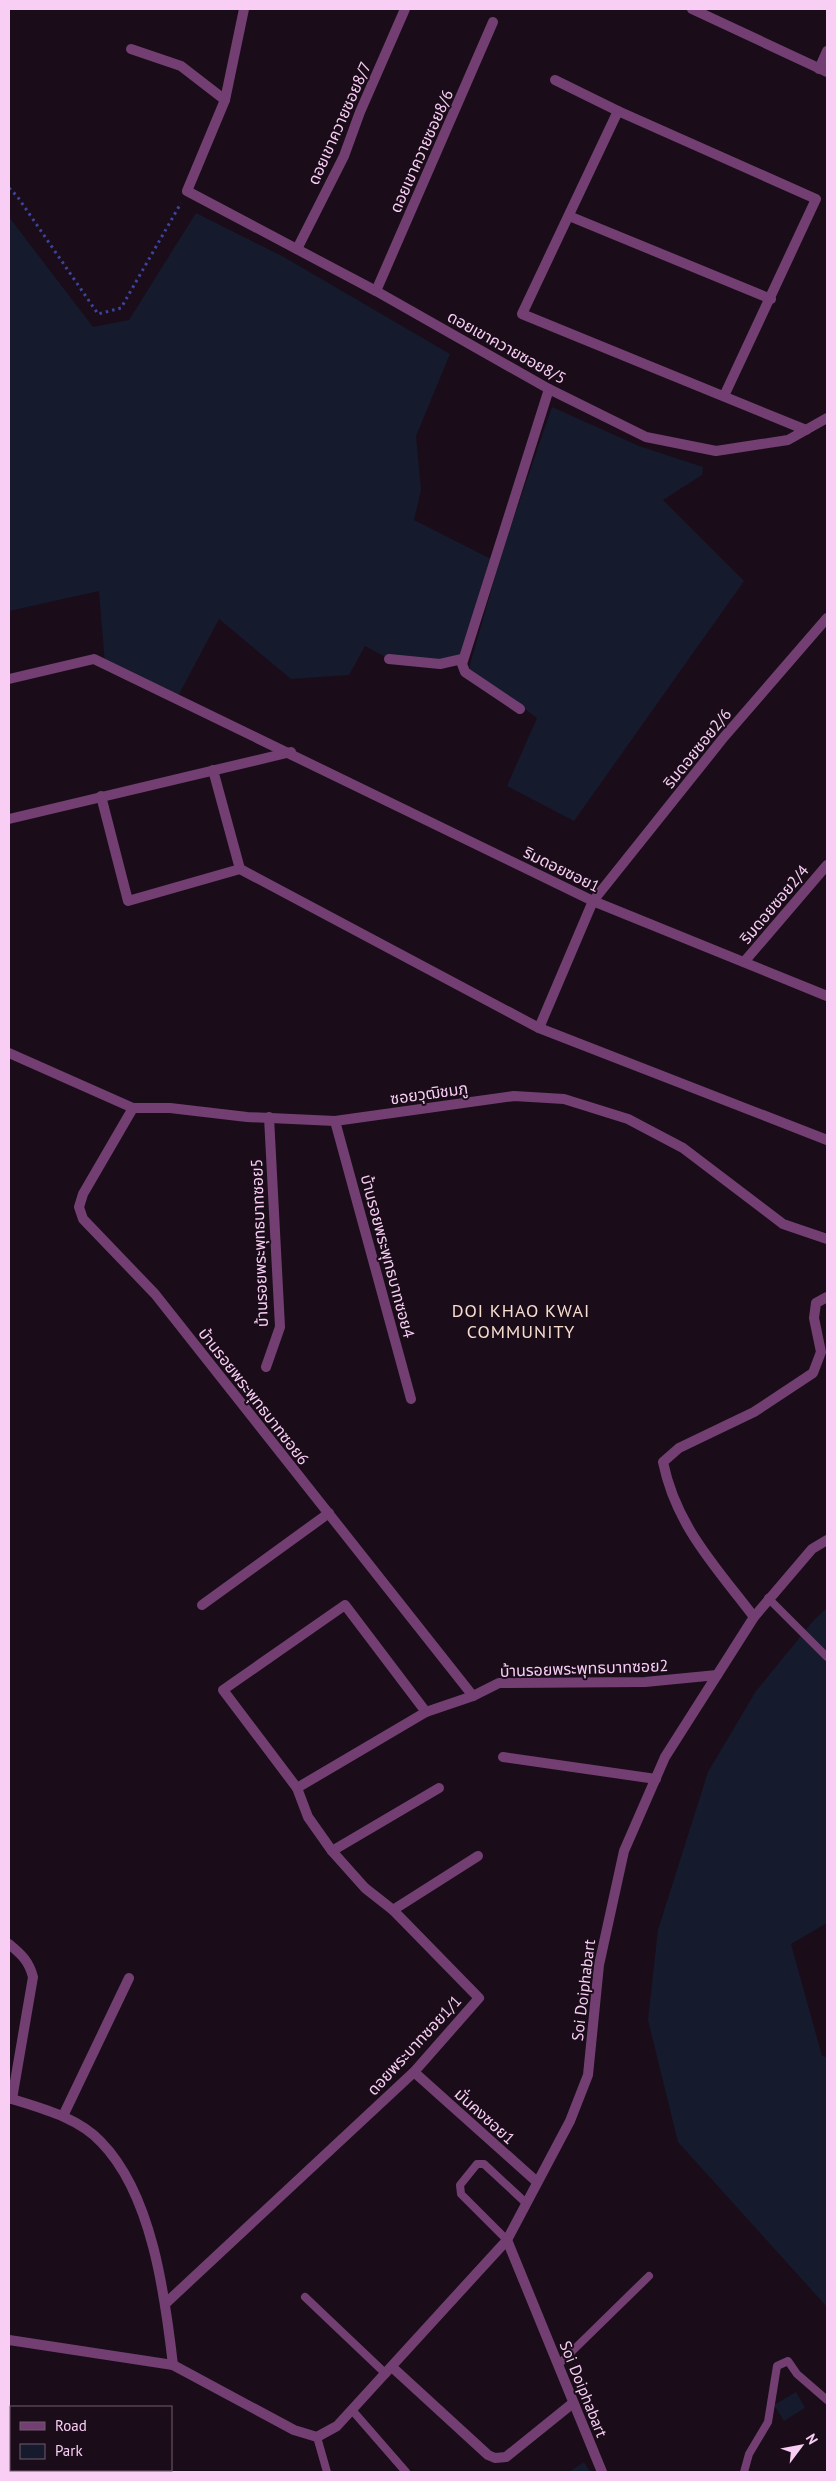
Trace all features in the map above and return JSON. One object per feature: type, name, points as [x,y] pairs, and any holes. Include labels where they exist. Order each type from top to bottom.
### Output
[{"type":"street","points":[[187,191],[225,100],[244,9]]},
{"type":"street","name":"ดอยเขาควายซอย8/7","points":[[297,249],[344,156],[360,112],[406,9]]},
{"type":"street","points":[[692,9],[823,70],[827,51]]},
{"type":"street","name":"ดอยเขาควายซอย8/6","points":[[376,291],[493,22]]},
{"type":"street","points":[[131,49],[181,66],[225,100]]},
{"type":"street","points":[[555,80],[816,199],[771,299],[724,396]]},
{"type":"street","points":[[618,110],[522,314],[806,430]]},
{"type":"street","name":"ดอยเขาควายซอย8/5","points":[[187,191],[376,291],[549,389],[646,437],[716,451],[788,440],[827,418]]},
{"type":"street","points":[[569,216],[771,299]]},
{"type":"street","points":[[520,709],[465,672],[462,668],[462,659],[549,389]]},
{"type":"street","name":"ริมดอยซอย2/6","points":[[539,1028],[593,901],[724,736],[827,618]]},
{"type":"street","name":"ริมดอยซอย1","points":[[9,678],[94,659],[290,752],[593,901],[827,996]]},
{"type":"street","points":[[389,659],[440,664],[462,659]]},
{"type":"street","points":[[9,819],[290,752]]},
{"type":"street","points":[[213,770],[240,869]]},
{"type":"street","points":[[100,796],[128,901],[240,869],[539,1028],[827,1140]]},
{"type":"street","name":"ริมดอยซอย2/4","points":[[744,962],[827,865]]},
{"type":"street","name":"ซอยวุฒิชมภู","points":[[9,1053],[133,1108],[170,1108],[335,1121],[514,1096],[564,1099],[628,1119],[684,1148],[783,1224],[827,1239]]},
{"type":"street","name":"บ้านรอยพระพุทธบาทซอย6","points":[[133,1108],[83,1194],[79,1207],[83,1219],[155,1294],[473,1696]]},
{"type":"street","name":"บ้านรอยพระพุทธบาทซอย5","points":[[266,1366],[280,1327],[269,1117]]},
{"type":"street","name":"บ้านรอยพระพุทธบาทซอย4","points":[[335,1121],[411,1399]]},
{"type":"street","points":[[754,1617],[690,1534],[669,1489],[663,1462],[679,1448],[754,1412],[814,1373],[821,1352],[814,1318],[816,1303],[827,1297]]},
{"type":"street","points":[[202,1604],[329,1513]]},
{"type":"street","name":"Soi Doiphabart","points":[[602,2472],[507,2240],[570,2122],[588,2075],[599,1965],[624,1851],[665,1757],[768,1598],[812,1550],[827,1540]]},
{"type":"street","name":"ดอยพระบาทซอย1/1","points":[[166,2302],[414,2072],[479,1998],[393,1910],[365,1888],[332,1851],[308,1817],[297,1788],[223,1690],[345,1605],[426,1712]]},
{"type":"street","name":"บ้านรอยพระพุทธบาทซอย2","points":[[297,1788],[426,1712],[473,1696],[499,1683],[645,1682],[717,1675]]},
{"type":"street","points":[[503,1757],[656,1779]]},
{"type":"street","points":[[332,1851],[439,1788]]},
{"type":"street","points":[[393,1910],[478,1856]]},
{"type":"street","points":[[9,1944],[22,1954],[30,1965],[33,1977],[10,2098],[63,2116],[101,2142],[123,2173],[137,2200],[154,2248],[166,2302],[173,2365]]},
{"type":"street","points":[[63,2116],[130,1978]]},
{"type":"street","name":"มั่นคงซอย1","points":[[414,2072],[537,2182]]},
{"type":"street","points":[[9,2340],[173,2365],[294,2430],[317,2437],[337,2426],[507,2240]]},
{"type":"street","points":[[389,2371],[488,2455],[495,2458],[506,2457],[574,2403]]},
{"type":"lane","points":[[768,1598],[827,1657]]},
{"type":"lane","points":[[507,2240],[461,2194],[460,2185],[477,2164],[484,2164],[526,2203]]},
{"type":"lane","points":[[558,2366],[649,2276]]},
{"type":"lane","points":[[305,2297],[389,2371]]},
{"type":"lane","points":[[744,2472],[749,2454],[768,2422],[777,2366],[788,2361],[797,2374],[827,2400]]},
{"type":"lane","points":[[352,2410],[406,2472]]},
{"type":"lane","points":[[317,2437],[327,2472]]},
{"type":"path","points":[[9,188],[17,196],[98,314],[121,308],[187,191]]},
{"type":"green space","points":[[196,213],[282,256],[450,354],[416,436],[421,490],[414,520],[493,560],[462,659],[389,659],[365,646],[349,675],[291,679],[219,619],[177,698],[105,664],[99,591],[9,611],[9,217],[93,327],[129,320]]},
{"type":"green space","points":[[552,407],[639,446],[703,467],[702,475],[663,500],[744,581],[574,821],[507,786],[537,718],[469,668],[504,546]]},
{"type":"green space","points":[[827,1608],[827,1923],[791,1944],[822,2056],[827,2057],[827,2307],[678,2142],[648,2020],[658,1930],[708,1772],[756,1691],[814,1620]]},
{"type":"green space","points":[[796,2392],[805,2408],[784,2421],[774,2405]]},
{"type":"green space","points":[[584,2462],[590,2472],[569,2472]]},
{"type":"district","name":"DOI KHAO KWAI COMMUNITY","points":[[521,1320]]}]
